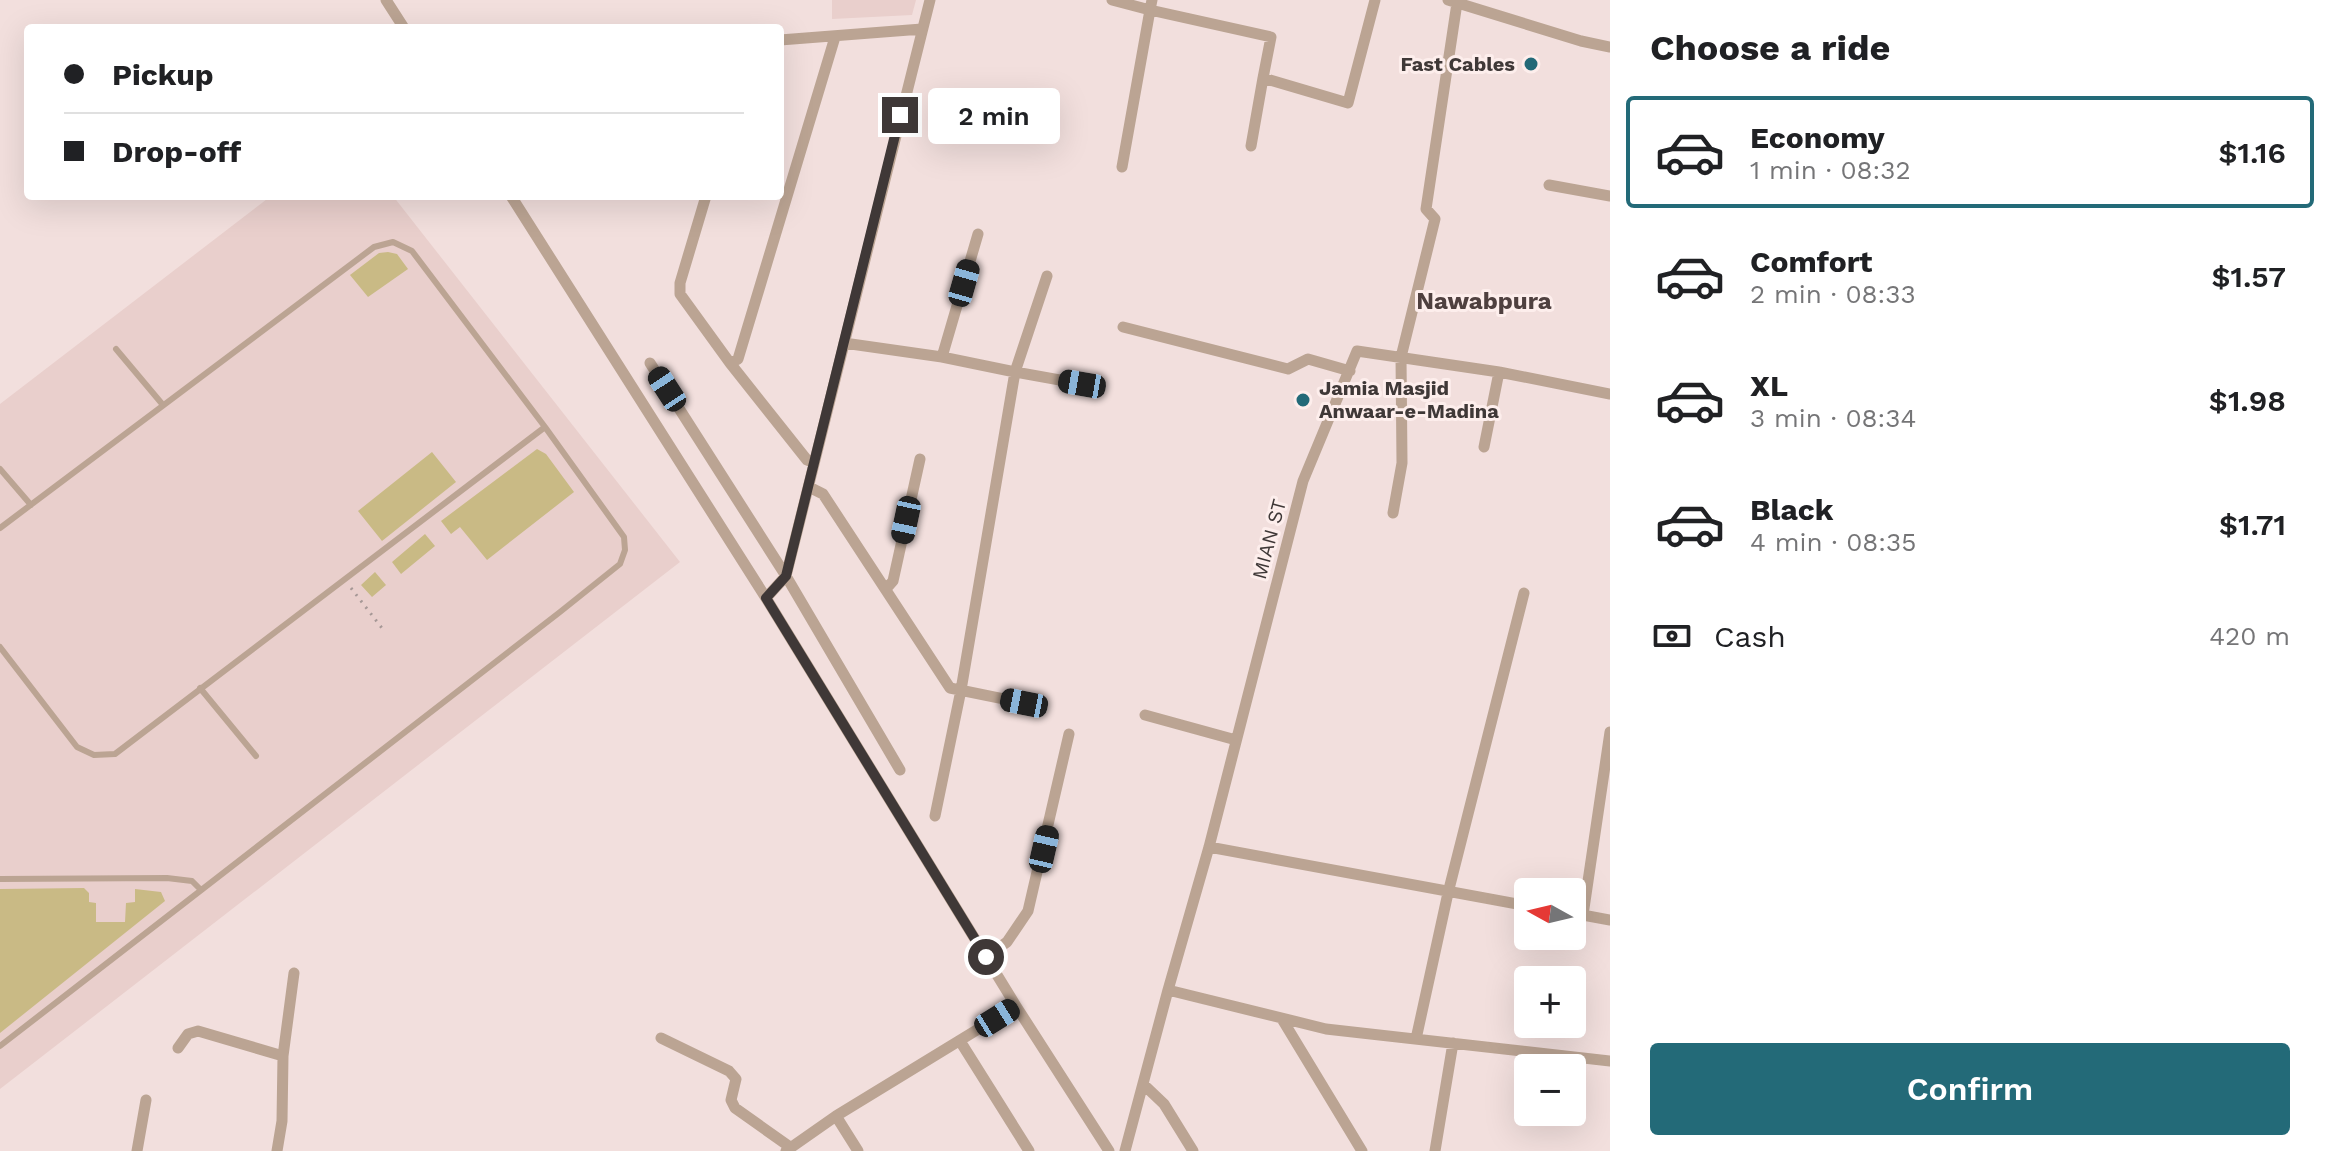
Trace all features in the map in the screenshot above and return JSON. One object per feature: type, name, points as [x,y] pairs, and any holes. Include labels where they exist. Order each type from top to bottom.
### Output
[{"type":"street","points":[[386,0],[401,24]]},
{"type":"street","points":[[766,598],[786,576],[930,0]]},
{"type":"street","points":[[1112,0],[1151,5],[1271,37],[1251,146]]},
{"type":"street","points":[[1263,78],[1348,103],[1375,0]]},
{"type":"street","points":[[1393,513],[1402,463],[1401,357],[1435,219],[1426,209],[1453,1],[1610,47]]},
{"type":"street","points":[[1122,167],[1151,5]]},
{"type":"street","points":[[784,40],[922,29]]},
{"type":"street","points":[[730,363],[738,359],[835,37]]},
{"type":"street","points":[[1549,185],[1610,196]]},
{"type":"street","points":[[514,200],[766,598],[1016,1006],[1109,1151]]},
{"type":"street","points":[[705,200],[680,283],[680,294],[730,363],[807,460],[814,463]]},
{"type":"street","points":[[942,357],[978,234]]},
{"type":"street","points":[[935,816],[961,690],[1015,372],[1047,276]]},
{"type":"street","points":[[1123,327],[1288,369],[1308,359],[1350,371],[1357,351],[1499,372],[1610,394]]},
{"type":"street","points":[[844,343],[942,357],[1082,384]]},
{"type":"street","points":[[650,363],[786,576],[900,770]]},
{"type":"street","name":"MIAN ST","points":[[1125,1151],[1209,847],[1303,481],[1350,371]]},
{"type":"street","points":[[1484,447],[1499,372]]},
{"type":"street","points":[[886,589],[893,581],[920,459]]},
{"type":"street","points":[[809,487],[823,494],[950,688],[1024,703]]},
{"type":"street","points":[[1416,1039],[1448,893],[1524,593]]},
{"type":"street","points":[[1145,715],[1236,740]]},
{"type":"street","points":[[1584,878],[1610,732]]},
{"type":"street","points":[[986,957],[1007,942],[1028,911],[1069,734]]},
{"type":"street","points":[[1209,847],[1514,904]]},
{"type":"street","points":[[1586,916],[1610,920]]},
{"type":"street","points":[[277,1151],[282,1121],[283,1056],[294,973]]},
{"type":"street","points":[[1168,990],[1326,1029],[1610,1061]]},
{"type":"street","points":[[661,1038],[729,1071],[736,1079],[731,1100],[735,1108],[788,1149],[836,1116],[1016,1006]]},
{"type":"street","points":[[1282,1019],[1362,1151]]},
{"type":"street","points":[[178,1048],[188,1034],[198,1031],[283,1056]]},
{"type":"street","points":[[960,1041],[1029,1151]]},
{"type":"street","points":[[1435,1151],[1453,1043]]},
{"type":"street","points":[[1143,1084],[1164,1104],[1193,1151]]},
{"type":"street","points":[[137,1151],[146,1100]]},
{"type":"street","points":[[836,1116],[858,1151]]},
{"type":"lane","points":[[0,528],[374,247],[393,242],[412,251],[545,427],[624,537],[625,550],[620,564],[0,1046]]},
{"type":"lane","points":[[116,349],[163,405]]},
{"type":"lane","points":[[0,647],[77,747],[94,755],[115,754],[545,427]]},
{"type":"lane","points":[[0,469],[31,505]]},
{"type":"lane","points":[[200,688],[256,756]]},
{"type":"lane","points":[[0,879],[167,878],[192,881],[200,889]]},
{"type":"path","points":[[344,578],[385,632]]},
{"type":"shaded area","points":[[832,0],[916,0],[912,15],[832,19]]},
{"type":"shaded area","points":[[266,200],[396,200],[680,562],[0,1089],[0,404]]},
{"type":"shaded area","points":[[379,253],[397,254],[408,269],[368,297],[350,275]]},
{"type":"shaded area","points":[[537,449],[546,454],[574,492],[487,560],[460,527],[451,534],[441,521]]},
{"type":"shaded area","points":[[432,452],[456,482],[382,541],[358,511]]},
{"type":"shaded area","points":[[425,534],[435,546],[401,574],[392,562]]},
{"type":"shaded area","points":[[375,572],[386,585],[372,597],[361,585]]},
{"type":"shaded area","points":[[84,888],[89,893],[89,902],[96,903],[96,922],[125,922],[126,903],[135,902],[135,889],[161,892],[165,901],[0,1033],[0,889]]},
{"type":"place","name":"Fast Cables","points":[[1531,64]]},
{"type":"place","name":"Jamia Masjid Anwaar-e-Madina","points":[[1303,400]]},
{"type":"district","name":"Nawabpura","points":[[1484,301]]},
{"type":"route","points":[[900,115],[786,576],[766,598],[986,957]]}]
